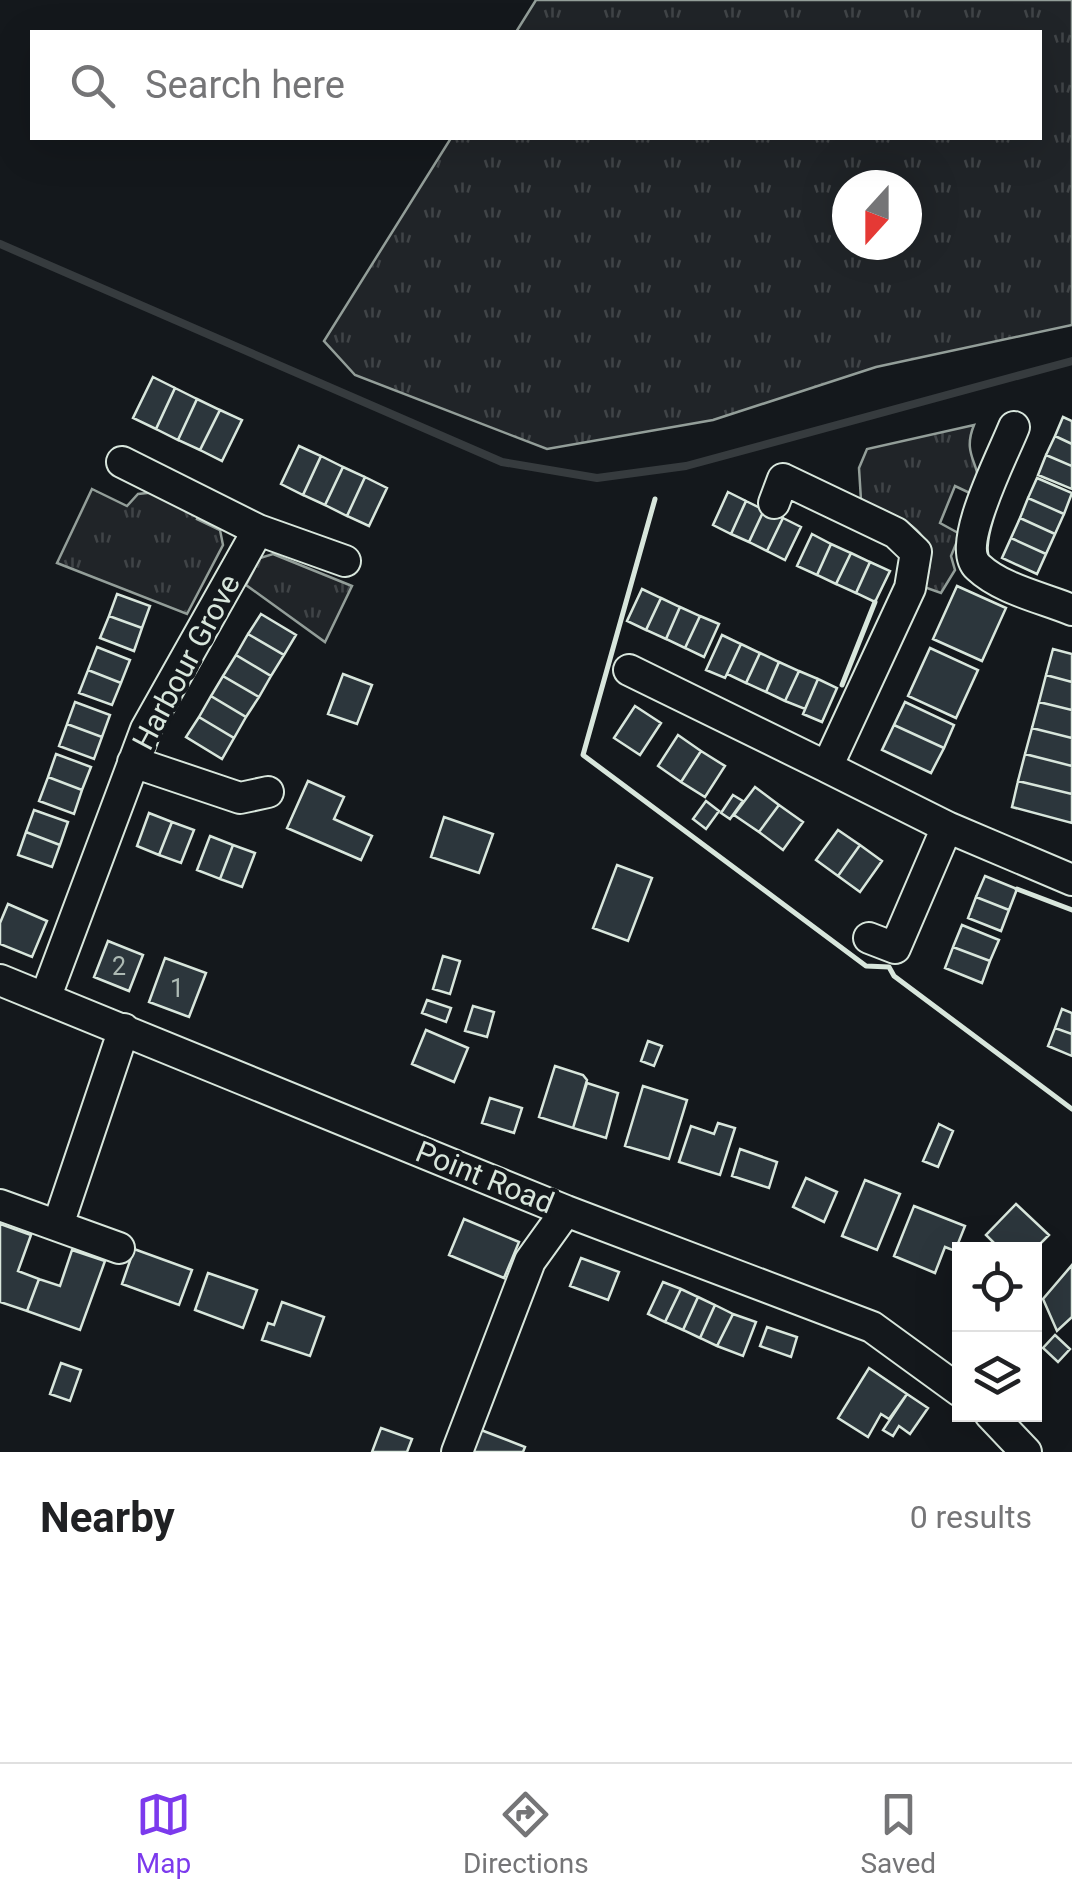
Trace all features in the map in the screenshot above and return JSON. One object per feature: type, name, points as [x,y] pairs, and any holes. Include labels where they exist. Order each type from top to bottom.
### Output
[{"type":"street","points":[[1014,428],[973,529],[970,552],[974,564],[987,574],[1072,610]]},
{"type":"street","points":[[122,462],[258,530],[345,561]]},
{"type":"street","points":[[774,503],[783,479],[896,533],[907,540],[918,562],[910,588],[827,766]]},
{"type":"street","name":"Harbour Grove","points":[[46,996],[146,728],[258,530]]},
{"type":"street","points":[[629,670],[947,826],[1072,880]]},
{"type":"street","points":[[133,762],[240,798],[268,792]]},
{"type":"street","points":[[869,938],[895,948],[947,826]]},
{"type":"street","name":"Point Road","points":[[0,980],[566,1210],[872,1327],[952,1385]]},
{"type":"street","points":[[58,1225],[124,1029]]},
{"type":"street","points":[[0,1205],[119,1248]]},
{"type":"street","points":[[457,1452],[530,1261],[566,1210]]},
{"type":"street","points":[[998,1422],[1026,1452]]},
{"type":"green space","points":[[536,0],[1072,0],[1072,325],[876,367],[713,420],[547,449],[355,375],[324,341],[450,140],[1042,140],[1042,30],[517,30]]},
{"type":"green space","points":[[974,425],[970,446],[978,477],[976,496],[955,486],[940,523],[960,534],[951,556],[955,570],[941,593],[924,587],[929,553],[917,530],[861,500],[859,468],[867,449]]},
{"type":"green space","points":[[92,489],[127,506],[138,494],[156,492],[200,511],[197,519],[220,530],[223,545],[187,614],[57,563]]},
{"type":"green space","points":[[273,554],[352,586],[325,642],[246,585],[260,558]]},
{"type":"building","points":[[153,377],[175,388],[156,429],[133,418]]},
{"type":"building","points":[[175,388],[197,399],[178,440],[156,429]]},
{"type":"building","points":[[197,399],[220,410],[200,450],[178,440]]},
{"type":"building","points":[[220,410],[242,420],[222,461],[200,450]]},
{"type":"building","points":[[1063,417],[1072,421],[1072,444],[1055,436]]},
{"type":"building","points":[[1055,436],[1072,444],[1072,466],[1046,455]]},
{"type":"building","points":[[299,446],[321,456],[303,495],[281,484]]},
{"type":"building","points":[[1046,455],[1072,466],[1072,489],[1038,475]]},
{"type":"building","points":[[321,456],[343,467],[325,505],[303,495]]},
{"type":"building","points":[[343,467],[365,477],[347,516],[325,505]]},
{"type":"building","points":[[365,477],[387,488],[369,526],[347,516]]},
{"type":"building","points":[[1037,478],[1072,493],[1064,514],[1028,498]]},
{"type":"building","points":[[728,492],[746,501],[731,534],[713,525]]},
{"type":"building","points":[[1028,498],[1064,514],[1055,534],[1020,518]]},
{"type":"building","points":[[746,501],[764,510],[749,542],[731,534]]},
{"type":"building","points":[[764,510],[783,518],[767,551],[749,542]]},
{"type":"building","points":[[783,518],[801,527],[785,560],[767,551]]},
{"type":"building","points":[[1020,518],[1055,534],[1046,554],[1011,538]]},
{"type":"building","points":[[812,534],[831,544],[817,575],[797,566]]},
{"type":"building","points":[[1011,538],[1046,554],[1037,574],[1002,558]]},
{"type":"building","points":[[831,544],[851,553],[836,584],[817,575]]},
{"type":"building","points":[[851,553],[870,562],[856,593],[836,584]]},
{"type":"building","points":[[870,562],[890,571],[875,602],[856,593]]},
{"type":"building","points":[[957,586],[1006,608],[982,661],[933,639]]},
{"type":"building","points":[[642,589],[661,598],[646,630],[627,621]]},
{"type":"building","points":[[117,594],[150,606],[142,628],[109,616]]},
{"type":"building","points":[[661,598],[680,607],[666,639],[646,630]]},
{"type":"building","points":[[680,607],[700,616],[685,648],[666,639]]},
{"type":"building","points":[[261,614],[296,635],[284,655],[248,634]]},
{"type":"building","points":[[109,616],[142,628],[134,651],[100,638]]},
{"type":"building","points":[[700,616],[719,624],[704,657],[685,648]]},
{"type":"building","points":[[248,634],[284,655],[271,676],[236,655]]},
{"type":"building","points":[[722,635],[741,644],[725,678],[706,670]]},
{"type":"building","points":[[741,644],[760,653],[746,683],[727,674]]},
{"type":"building","points":[[97,647],[130,660],[121,683],[88,670]]},
{"type":"building","points":[[930,648],[978,670],[956,718],[908,696]]},
{"type":"building","points":[[1053,649],[1072,654],[1072,682],[1046,675]]},
{"type":"building","points":[[760,653],[779,662],[766,692],[746,683]]},
{"type":"building","points":[[236,655],[271,676],[259,697],[223,676]]},
{"type":"building","points":[[779,662],[799,671],[785,701],[766,692]]},
{"type":"building","points":[[88,670],[121,683],[112,705],[79,693]]},
{"type":"building","points":[[799,671],[818,679],[805,709],[785,701]]},
{"type":"building","points":[[343,674],[372,685],[357,724],[328,714]]},
{"type":"building","points":[[1046,675],[1072,682],[1072,710],[1039,702]]},
{"type":"building","points":[[223,676],[259,697],[246,717],[211,696]]},
{"type":"building","points":[[818,679],[837,688],[822,722],[803,714]]},
{"type":"building","points":[[211,696],[246,717],[234,738],[199,717]]},
{"type":"building","points":[[75,702],[110,715],[102,737],[67,724]]},
{"type":"building","points":[[905,702],[954,725],[944,748],[894,725]]},
{"type":"building","points":[[1039,702],[1072,710],[1072,738],[1032,728]]},
{"type":"building","points":[[635,706],[661,723],[640,755],[614,738]]},
{"type":"building","points":[[199,717],[234,738],[222,759],[186,737]]},
{"type":"building","points":[[67,724],[102,737],[94,759],[59,746]]},
{"type":"building","points":[[894,725],[944,748],[931,773],[882,750]]},
{"type":"building","points":[[1032,728],[1072,738],[1072,766],[1025,754]]},
{"type":"building","points":[[678,735],[701,751],[681,782],[658,766]]},
{"type":"building","points":[[701,751],[725,766],[705,797],[681,782]]},
{"type":"building","points":[[56,754],[91,767],[82,790],[48,777]]},
{"type":"building","points":[[1025,754],[1072,766],[1072,794],[1018,781]]},
{"type":"building","points":[[48,777],[82,790],[74,814],[39,801]]},
{"type":"building","points":[[308,781],[344,797],[334,819],[372,836],[361,860],[287,828]]},
{"type":"building","points":[[1018,781],[1072,794],[1072,823],[1012,807]]},
{"type":"building","points":[[755,787],[779,805],[759,832],[734,815]]},
{"type":"building","points":[[733,795],[743,801],[730,819],[721,813]]},
{"type":"building","points":[[706,801],[719,811],[706,829],[693,819]]},
{"type":"building","points":[[779,805],[803,822],[783,850],[759,832]]},
{"type":"building","points":[[34,810],[68,822],[60,845],[26,832]]},
{"type":"building","points":[[149,813],[172,822],[159,855],[137,846]]},
{"type":"building","points":[[444,817],[493,834],[479,873],[431,857]]},
{"type":"building","points":[[172,822],[194,830],[181,863],[159,855]]},
{"type":"building","points":[[838,830],[860,845],[838,876],[816,860]]},
{"type":"building","points":[[26,832],[60,845],[52,867],[18,855]]},
{"type":"building","points":[[210,836],[233,845],[220,879],[197,870]]},
{"type":"building","points":[[233,845],[255,853],[242,887],[220,879]]},
{"type":"building","points":[[860,845],[882,861],[860,892],[838,876]]},
{"type":"building","points":[[617,865],[652,878],[628,941],[593,928]]},
{"type":"building","points":[[985,876],[1017,889],[1009,910],[976,897]]},
{"type":"building","points":[[976,897],[1009,910],[1001,931],[968,918]]},
{"type":"building","points":[[8,904],[47,921],[32,957],[0,944],[0,923]]},
{"type":"building","points":[[962,925],[999,940],[990,961],[953,947]]},
{"type":"building","points":[[108,941],[143,955],[129,991],[94,977]]},
{"type":"building","points":[[953,947],[990,961],[982,983],[945,968]]},
{"type":"building","points":[[443,956],[460,961],[450,994],[433,989]]},
{"type":"building","points":[[165,958],[206,973],[189,1017],[149,1002]]},
{"type":"building","points":[[427,1000],[451,1008],[446,1022],[422,1013]]},
{"type":"building","points":[[473,1006],[494,1012],[487,1037],[465,1031]]},
{"type":"building","points":[[1062,1009],[1072,1013],[1072,1034],[1055,1028]]},
{"type":"building","points":[[1055,1028],[1072,1034],[1072,1056],[1048,1046]]},
{"type":"building","points":[[426,1030],[468,1048],[454,1082],[412,1064]]},
{"type":"building","points":[[648,1041],[662,1046],[654,1066],[641,1061]]},
{"type":"building","points":[[555,1066],[587,1080],[573,1128],[539,1117]]},
{"type":"building","points":[[587,1083],[618,1093],[606,1138],[573,1128]]},
{"type":"building","points":[[643,1086],[687,1100],[669,1159],[625,1146]]},
{"type":"building","points":[[490,1098],[522,1108],[514,1133],[482,1123]]},
{"type":"building","points":[[718,1123],[735,1128],[720,1175],[679,1162],[691,1126],[714,1134]]},
{"type":"building","points":[[939,1124],[953,1131],[938,1167],[923,1161]]},
{"type":"building","points":[[740,1149],[777,1162],[769,1188],[732,1176]]},
{"type":"building","points":[[806,1178],[837,1192],[824,1222],[793,1207]]},
{"type":"building","points":[[865,1180],[900,1194],[877,1250],[842,1236]]},
{"type":"building","points":[[1016,1204],[1049,1235],[1042,1242],[993,1242],[986,1235]]},
{"type":"building","points":[[914,1206],[965,1226],[959,1242],[952,1242],[952,1250],[945,1247],[935,1273],[894,1256]]},
{"type":"building","points":[[464,1219],[519,1242],[504,1278],[449,1255]]},
{"type":"building","points":[[0,1224],[31,1235],[18,1271],[39,1279],[27,1311],[0,1302]]},
{"type":"building","points":[[134,1249],[192,1270],[179,1305],[122,1284]]},
{"type":"building","points":[[72,1250],[105,1261],[80,1330],[27,1311],[39,1279],[60,1286]]},
{"type":"building","points":[[581,1258],[619,1272],[608,1300],[570,1286]]},
{"type":"building","points":[[1072,1265],[1072,1317],[1057,1331],[1043,1299]]},
{"type":"building","points":[[208,1273],[257,1290],[243,1328],[195,1310]]},
{"type":"building","points":[[663,1282],[681,1289],[665,1322],[648,1314]]},
{"type":"building","points":[[681,1289],[698,1297],[683,1330],[665,1322]]},
{"type":"building","points":[[698,1297],[715,1305],[700,1338],[683,1330]]},
{"type":"building","points":[[282,1302],[324,1317],[310,1356],[262,1340],[268,1323],[274,1325]]},
{"type":"building","points":[[715,1305],[733,1314],[717,1346],[700,1338]]},
{"type":"building","points":[[733,1314],[756,1322],[743,1356],[717,1346]]},
{"type":"building","points":[[767,1327],[797,1337],[791,1357],[760,1346]]},
{"type":"building","points":[[1055,1335],[1070,1349],[1058,1362],[1043,1348]]},
{"type":"building","points":[[61,1363],[81,1370],[70,1401],[50,1394]]},
{"type":"building","points":[[869,1368],[907,1394],[889,1419],[881,1414],[868,1437],[838,1418]]},
{"type":"building","points":[[907,1394],[928,1408],[910,1434],[899,1426],[893,1436],[883,1430]]},
{"type":"building","points":[[381,1428],[412,1439],[407,1452],[372,1452]]},
{"type":"building","points":[[481,1430],[525,1447],[523,1452],[472,1452]]},
{"type":"waterway","points":[[0,244],[502,462],[597,478],[686,466],[1072,361]]},
{"type":"wall","points":[[655,499],[583,755],[866,966],[889,967],[894,976],[1072,1109]]},
{"type":"wall","points":[[842,685],[875,602]]},
{"type":"wall","points":[[1017,889],[1072,910]]}]
